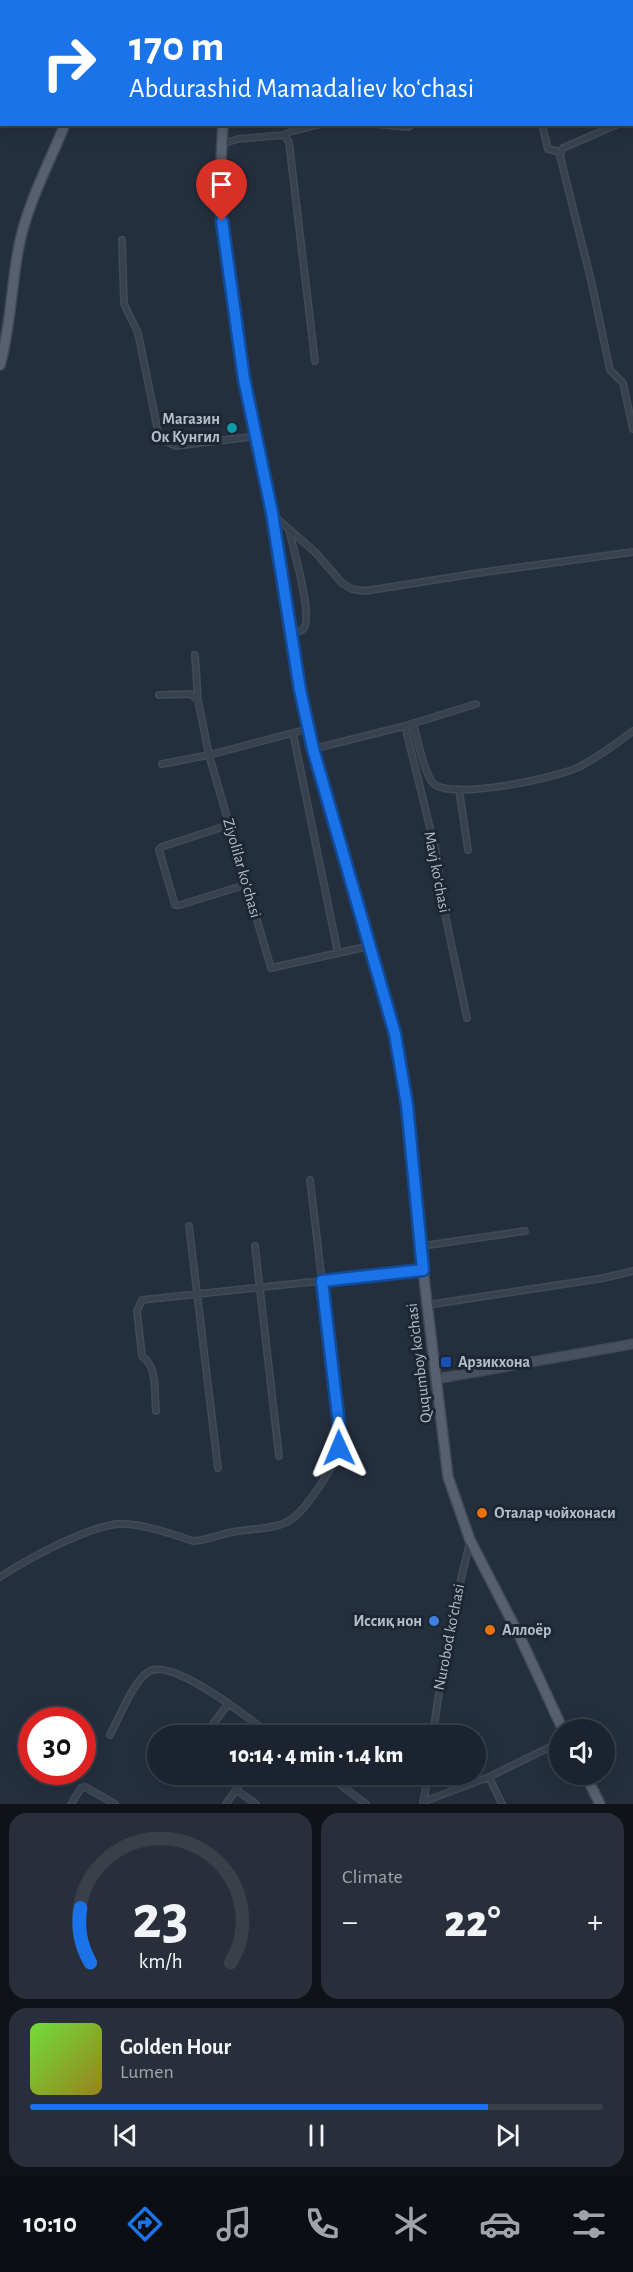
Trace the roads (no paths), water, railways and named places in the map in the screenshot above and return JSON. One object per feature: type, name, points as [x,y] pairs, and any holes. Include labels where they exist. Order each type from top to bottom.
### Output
[{"type":"main road","points":[[0,365],[8,336],[23,230],[64,126]]},
{"type":"main road","name":"Ququmboy ko'chasi","points":[[223,126],[219,199],[244,379],[272,513],[308,729],[395,1034],[405,1093],[423,1270],[448,1476],[470,1540],[520,1637],[558,1719]]},
{"type":"main road","points":[[590,1785],[600,1804]]},
{"type":"street","points":[[221,144],[238,139],[284,135],[312,126]]},
{"type":"street","points":[[542,126],[548,149],[560,152]]},
{"type":"street","points":[[560,152],[563,148],[613,126]]},
{"type":"street","points":[[284,135],[292,151],[315,361]]},
{"type":"street","points":[[560,152],[610,370],[623,383],[633,429]]},
{"type":"street","points":[[122,240],[124,304],[138,333],[159,431],[165,441],[176,446],[257,436]]},
{"type":"street","points":[[272,513],[315,552],[342,583],[352,589],[365,591],[633,552]]},
{"type":"street","points":[[289,530],[305,599],[307,621],[304,628],[292,633]]},
{"type":"street","points":[[305,599],[312,597]]},
{"type":"street","name":"Ziyolilar koʻchasi","points":[[195,655],[198,700],[209,755],[271,968],[338,953]]},
{"type":"street","points":[[159,695],[191,694],[198,700]]},
{"type":"street","points":[[313,749],[405,726],[476,704]]},
{"type":"street","points":[[413,723],[431,780],[445,789],[480,788],[539,780],[577,768],[633,731]]},
{"type":"street","name":"Mavj koʻchasi","points":[[405,726],[436,852],[445,914],[467,1018]]},
{"type":"street","points":[[162,764],[209,755],[308,729]]},
{"type":"street","points":[[293,733],[338,953],[370,946]]},
{"type":"street","points":[[459,789],[468,850]]},
{"type":"street","points":[[230,825],[161,847],[159,850],[175,905],[245,885]]},
{"type":"street","points":[[0,1577],[26,1560],[81,1535],[118,1524],[139,1526],[201,1541],[215,1535],[244,1529],[279,1525],[290,1521],[298,1514],[326,1475],[339,1448],[340,1433],[310,1180]]},
{"type":"street","points":[[189,1226],[218,1468]]},
{"type":"street","points":[[422,1246],[525,1231]]},
{"type":"street","points":[[255,1246],[279,1456]]},
{"type":"street","points":[[156,1411],[153,1368],[142,1356],[137,1311],[142,1300],[197,1296],[423,1270]]},
{"type":"street","points":[[427,1305],[604,1278],[633,1271]]},
{"type":"street","points":[[436,1379],[633,1344]]},
{"type":"street","name":"Nurobod koʻchasi","points":[[434,1725],[451,1618],[470,1540]]},
{"type":"street","points":[[110,1735],[139,1680],[150,1670],[165,1668],[210,1691],[257,1725]]},
{"type":"street","points":[[212,1725],[228,1704]]},
{"type":"street","points":[[427,1785],[426,1802],[489,1777],[549,1748]]},
{"type":"street","points":[[489,1777],[502,1804]]},
{"type":"street","points":[[226,1804],[240,1785]]},
{"type":"street","points":[[341,1785],[366,1804]]},
{"type":"street","points":[[71,1804],[81,1788],[85,1787],[115,1804]]},
{"type":"street","points":[[236,1790],[256,1804]]},
{"type":"place","name":"Магазин Ок Кунгил","points":[[232,428]]},
{"type":"place","name":"Арзикхона","points":[[446,1362]]},
{"type":"place","name":"Оталар чойхонаси","points":[[482,1513]]},
{"type":"place","name":"Иссиқ нон","points":[[434,1621]]},
{"type":"place","name":"Аллоёр","points":[[490,1630]]}]
